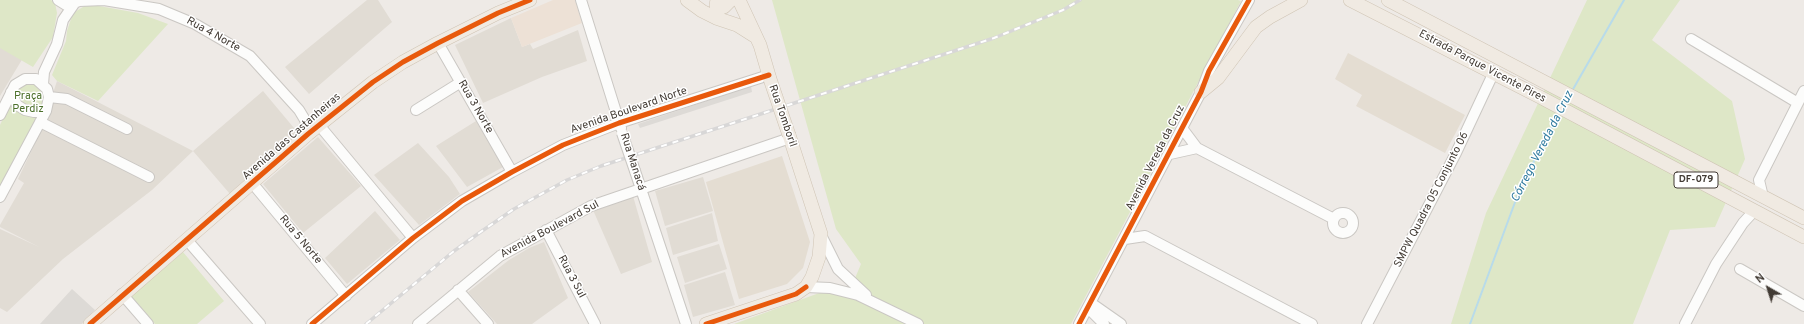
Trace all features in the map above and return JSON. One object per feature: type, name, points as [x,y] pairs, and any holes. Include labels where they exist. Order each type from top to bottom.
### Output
[{"type":"main road","name":"Avenida das Castanheiras","points":[[90,324],[122,294],[253,184],[308,134],[373,82],[403,62],[438,43],[498,13],[530,0]]},
{"type":"main road","points":[[687,0],[716,18],[744,29],[757,38]]},
{"type":"main road","points":[[717,0],[716,4],[720,8],[724,7],[731,0]]},
{"type":"main road","name":"Rua Tomboril","points":[[739,0],[757,38],[821,234],[816,268],[806,287]]},
{"type":"main road","points":[[1201,92],[1218,78],[1256,27],[1270,17],[1301,0]]},
{"type":"main road","name":"Estrada Parque Vicente Pires","points":[[1350,0],[1410,29],[1804,237]]},
{"type":"main road","name":"Estrada Parque Vicente Pires","points":[[1388,0],[1804,218]]},
{"type":"main road","points":[[706,324],[796,294],[806,287]]},
{"type":"street","name":"Rua 4 Norte","points":[[58,1],[66,5],[78,2],[104,0],[159,9],[195,24],[250,56],[299,110],[305,120],[308,134]]},
{"type":"street","name":"Rua Manacá","points":[[581,0],[634,171],[686,324]]},
{"type":"street","name":"Avenida Vereda da Cruz","points":[[1079,324],[1170,154],[1201,92],[1209,71],[1249,0]]},
{"type":"street","points":[[58,1],[63,20]]},
{"type":"street","points":[[40,81],[57,44],[63,20],[78,2]]},
{"type":"street","points":[[1691,39],[1798,103]]},
{"type":"street","name":"Rua 3 Norte","points":[[438,43],[512,172]]},
{"type":"street","name":"SMPW Quadra 05 Conjunto 06","points":[[1367,324],[1456,153],[1493,74]]},
{"type":"street","name":"Avenida Boulevard Norte","points":[[312,324],[413,238],[462,201],[512,172],[563,145],[619,123],[769,77]]},
{"type":"street","points":[[0,115],[11,92],[16,85],[25,79],[40,81],[47,89],[49,97],[46,111],[0,198]]},
{"type":"street","points":[[416,110],[461,82]]},
{"type":"street","points":[[1763,197],[1759,180],[1804,91]]},
{"type":"street","points":[[11,92],[17,105],[25,110],[34,112],[46,111]]},
{"type":"street","points":[[49,97],[67,99],[127,129]]},
{"type":"street","name":"Rua 4 Norte","points":[[299,110],[320,124],[413,238]]},
{"type":"street","points":[[40,122],[149,176]]},
{"type":"street","points":[[1182,128],[1197,148],[1334,219]]},
{"type":"street","name":"Avenida Boulevard Sul","points":[[418,324],[500,256],[591,206],[789,136]]},
{"type":"street","points":[[1170,154],[1197,148]]},
{"type":"street","name":"Rua 5 Norte","points":[[253,184],[346,296]]},
{"type":"street","points":[[1685,324],[1716,264],[1743,223],[1754,211]]},
{"type":"street","points":[[1338,214],[1347,214],[1352,219],[1353,229],[1344,233],[1338,232],[1333,225],[1334,219],[1338,214]]},
{"type":"street","points":[[1136,217],[1145,236]]},
{"type":"street","name":"Rua 3 Sul","points":[[546,230],[596,324]]},
{"type":"street","name":"Rua Tomboril","points":[[821,234],[838,269],[872,300]]},
{"type":"street","points":[[1125,239],[1145,236],[1312,324]]},
{"type":"street","points":[[186,240],[260,324]]},
{"type":"street","points":[[1740,269],[1804,306]]},
{"type":"street","name":"Rua Tomboril","points":[[806,287],[838,289],[872,300],[918,324]]},
{"type":"street","points":[[458,290],[488,324]]},
{"type":"street","points":[[122,294],[148,324]]},
{"type":"street","points":[[1089,306],[1104,324]]},
{"type":"street","points":[[1089,306],[1121,324]]},
{"type":"shaded area","points":[[367,0],[378,0],[392,22],[309,94],[285,67]]},
{"type":"shaded area","points":[[553,0],[575,0],[582,23],[522,47],[511,18]]},
{"type":"shaded area","points":[[511,18],[522,47],[530,44],[533,49],[578,30],[587,61],[542,77],[483,103],[455,45]]},
{"type":"shaded area","points":[[0,47],[23,58],[0,96]]},
{"type":"shaded area","points":[[1348,53],[1465,115],[1445,153],[1356,106],[1362,95],[1335,79]]},
{"type":"shaded area","points":[[57,81],[193,151],[152,190],[63,259],[7,312],[0,308],[0,229],[39,247],[0,227],[0,225],[24,183],[18,179],[39,135]]},
{"type":"shaded area","points":[[751,86],[752,92],[640,128],[638,124]]},
{"type":"shaded area","points":[[263,91],[299,134],[230,194],[193,151]]},
{"type":"shaded area","points":[[476,121],[503,167],[467,187],[436,146]]},
{"type":"shaded area","points":[[318,137],[361,186],[303,233],[263,184]]},
{"type":"shaded area","points":[[418,143],[449,177],[460,194],[419,225],[374,175]]},
{"type":"shaded area","points":[[782,156],[810,242],[803,268],[787,284],[739,299],[706,182]]},
{"type":"shaded area","points":[[703,177],[713,211],[665,226],[655,191]]},
{"type":"shaded area","points":[[633,196],[652,262],[621,274],[593,210]]},
{"type":"shaded area","points":[[375,211],[400,240],[347,284],[325,258]]},
{"type":"shaded area","points":[[712,213],[718,241],[673,255],[666,228]]},
{"type":"shaded area","points":[[544,242],[568,298],[532,324],[497,324],[468,292],[509,260],[529,248]]},
{"type":"shaded area","points":[[719,244],[727,269],[685,283],[677,257]]},
{"type":"shaded area","points":[[725,272],[735,305],[693,317],[684,285]]},
{"type":"shaded area","points":[[72,289],[95,310],[82,324],[40,324]]},
{"type":"green space","points":[[0,0],[51,0],[55,3],[57,13],[53,37],[33,67],[0,48]]},
{"type":"green space","points":[[772,0],[1241,1],[1071,324],[734,324],[822,292],[848,295],[861,264],[836,229]]},
{"type":"green space","points":[[1587,0],[1680,0],[1652,40],[1732,101],[1745,159],[1715,227],[1670,230],[1633,324],[1451,324],[1486,213]]},
{"type":"green space","points":[[88,4],[138,13],[168,24],[98,101],[57,81],[52,75],[66,41],[67,31],[73,13]]},
{"type":"green space","name":"Praça Perdiz","points":[[31,78],[49,97],[3,184],[0,197],[0,125],[7,110],[11,92]]},
{"type":"green space","points":[[183,252],[224,301],[197,324],[155,324],[131,296]]},
{"type":"waterway","name":"Córrego Vereda da Cruz","points":[[1572,91],[1624,0]]},
{"type":"waterway","name":"Córrego Vereda da Cruz","points":[[1470,324],[1521,186],[1560,112]]},
{"type":"railway","points":[[366,324],[454,251],[514,209],[567,180],[601,166],[994,38],[1063,10],[1080,0]]},
{"type":"cycle path","points":[[90,324],[308,134],[373,82],[403,62],[438,43],[498,13],[530,0]]},
{"type":"cycle path","points":[[1079,324],[1201,92],[1209,71],[1249,0]]},
{"type":"cycle path","points":[[312,324],[413,238],[462,201],[512,172],[563,145],[619,123],[769,75]]},
{"type":"cycle path","points":[[706,324],[796,294],[806,287]]}]
